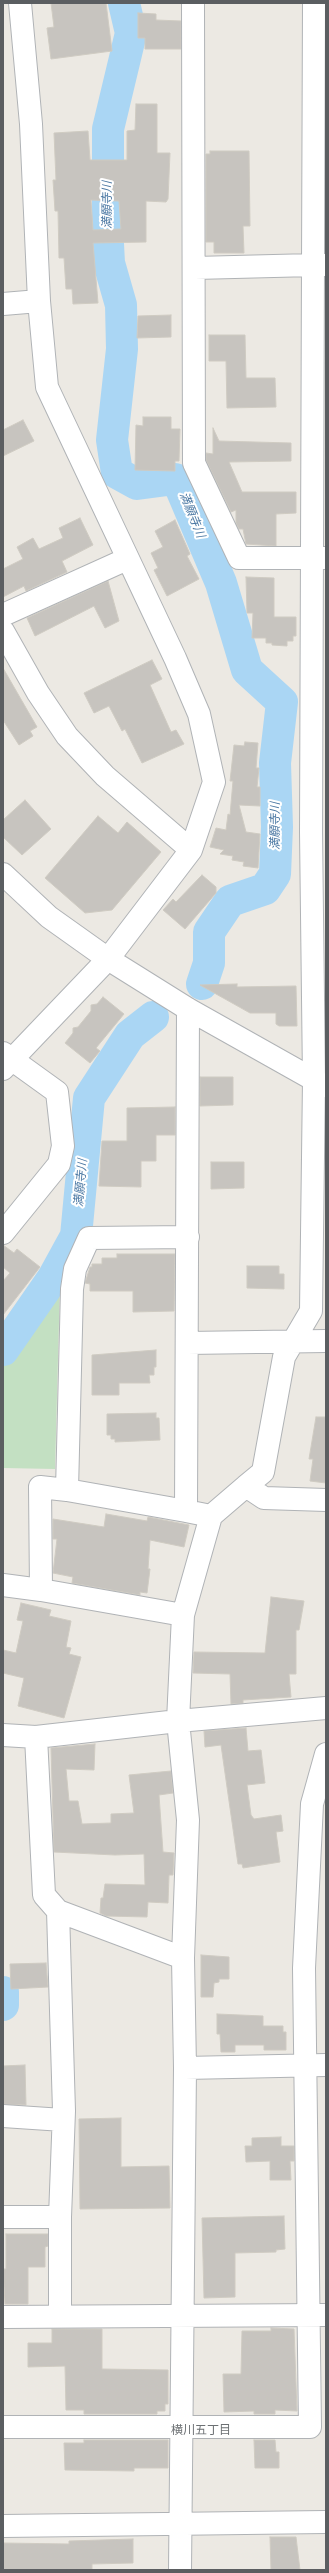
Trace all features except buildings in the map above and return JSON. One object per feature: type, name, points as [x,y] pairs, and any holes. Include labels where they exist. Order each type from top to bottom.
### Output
[{"type":"street","points":[[193,3],[194,463],[239,558],[319,558]]},
{"type":"street","points":[[180,2570],[180,2427],[185,2068],[183,1958],[188,1820],[178,1721],[183,1615],[211,1516],[263,1472],[284,1357],[311,1311],[319,1244],[320,265],[314,3]]},
{"type":"street","points":[[3,1233],[59,1164],[63,1146],[57,1092],[6,1061],[108,959],[191,850],[214,782],[199,714],[47,387],[39,301],[31,124],[15,9]]},
{"type":"street","points":[[194,268],[320,265]]},
{"type":"street","points":[[3,304],[39,301]]},
{"type":"street","points":[[3,615],[127,559]]},
{"type":"street","points":[[3,631],[38,693],[68,736],[105,776],[191,850]]},
{"type":"street","points":[[3,874],[49,917],[108,959],[188,1009],[320,1083]]},
{"type":"street","points":[[186,1511],[188,1009]]},
{"type":"street","points":[[66,1490],[72,1289],[75,1269],[89,1238],[188,1237]]},
{"type":"street","points":[[187,1343],[326,1341]]},
{"type":"street","points":[[246,1486],[264,1498],[326,1500]]},
{"type":"street","points":[[41,1590],[40,1487],[66,1490],[211,1516]]},
{"type":"street","points":[[3,1585],[41,1590],[183,1615]]},
{"type":"street","points":[[3,1735],[36,1737],[178,1721],[326,1708]]},
{"type":"street","points":[[36,1737],[44,1895],[58,1911],[183,1958]]},
{"type":"street","points":[[3,2427],[310,2427],[318,2419],[316,2065],[304,1968],[312,1804],[326,1754]]},
{"type":"street","points":[[58,1911],[64,2120],[60,2217],[60,2316]]},
{"type":"street","points":[[185,2068],[316,2065]]},
{"type":"street","points":[[3,2116],[64,2120]]},
{"type":"street","points":[[3,2217],[60,2217]]},
{"type":"street","points":[[3,2317],[317,2315]]},
{"type":"street","points":[[3,2526],[326,2522]]},
{"type":"green space","points":[[60,1284],[55,1469],[3,1468],[3,1365]]},
{"type":"waterway","name":"満願寺川","points":[[124,3],[131,33],[108,129],[109,263],[121,305],[122,349],[112,440],[117,473],[137,484],[175,479],[179,484],[221,583],[247,670],[282,702],[275,763],[277,827],[275,874],[265,889],[230,901],[209,932],[209,963],[202,984]]},
{"type":"waterway","name":"満願寺川","points":[[3,1350],[53,1278],[76,1236],[89,1098],[130,1035],[153,1017]]},
{"type":"waterway","name":"満願寺川","points":[[3,1992],[3,2005]]},
{"type":"district","name":"横川五丁目","points":[[201,2431]]}]
